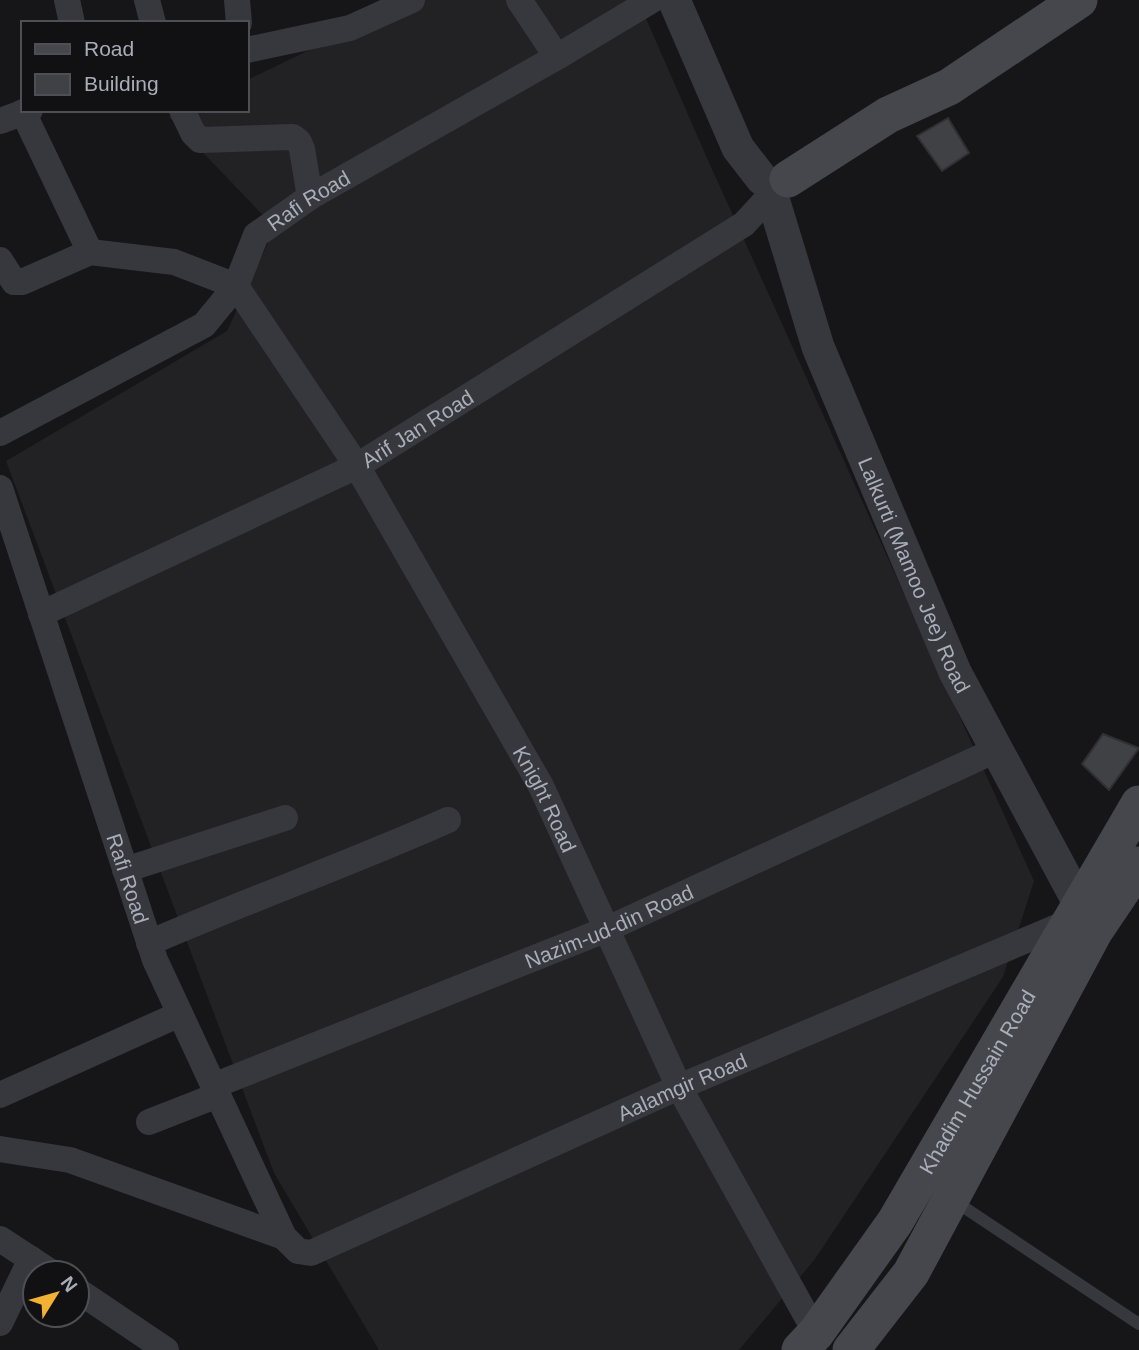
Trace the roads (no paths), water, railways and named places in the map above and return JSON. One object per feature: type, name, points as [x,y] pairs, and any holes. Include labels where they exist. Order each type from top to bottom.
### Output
[{"type":"main road","points":[[888,115],[937,67],[1036,0]]},
{"type":"main road","points":[[772,190],[888,115],[949,87],[1079,0]]},
{"type":"main road","name":"Khadim Hussain Road","points":[[851,1350],[911,1273],[951,1198],[1081,920],[1139,804]]},
{"type":"main road","name":"Khadim Hussain Road","points":[[808,1342],[895,1222],[1081,920],[1139,864]]},
{"type":"street","points":[[67,0],[72,21]]},
{"type":"street","points":[[147,0],[152,21]]},
{"type":"street","points":[[237,0],[239,21]]},
{"type":"street","points":[[519,0],[557,57]]},
{"type":"street","name":"Rafi Road","points":[[0,433],[204,325],[236,286],[256,235],[310,197],[652,0]]},
{"type":"street","name":"Lalkurti (Mamoo Jee) Road","points":[[674,0],[738,148],[772,190],[818,347],[955,672],[1081,920]]},
{"type":"street","points":[[248,50],[350,28],[403,3]]},
{"type":"street","points":[[183,112],[193,133],[200,140],[293,137],[302,149],[310,197]]},
{"type":"street","points":[[17,115],[90,252]]},
{"type":"street","name":"Arif Jan Road","points":[[41,614],[357,466],[744,224],[772,190]]},
{"type":"street","points":[[0,260],[14,282],[22,282],[90,252],[174,262],[236,286]]},
{"type":"street","name":"Knight Road","points":[[236,286],[357,466],[541,786],[678,1087],[808,1342]]},
{"type":"street","name":"Rafi Road","points":[[0,488],[10,550],[41,614],[149,943],[180,1014],[291,1244]]},
{"type":"street","name":"Nazim-ud-din Road","points":[[149,1122],[216,1090],[605,930],[996,750]]},
{"type":"street","points":[[125,870],[285,818]]},
{"type":"street","points":[[149,943],[367,856],[448,820]]},
{"type":"street","name":"Aalamgir Road","points":[[291,1244],[311,1253],[678,1087],[1081,920]]},
{"type":"street","points":[[0,1095],[180,1014]]},
{"type":"street","points":[[1,1150],[70,1160],[291,1244]]},
{"type":"street","points":[[0,1239],[30,1259]]},
{"type":"street","points":[[0,1324],[21,1294]]},
{"type":"street","points":[[91,1299],[166,1350]]},
{"type":"lane","points":[[951,1198],[1139,1324]]}]
